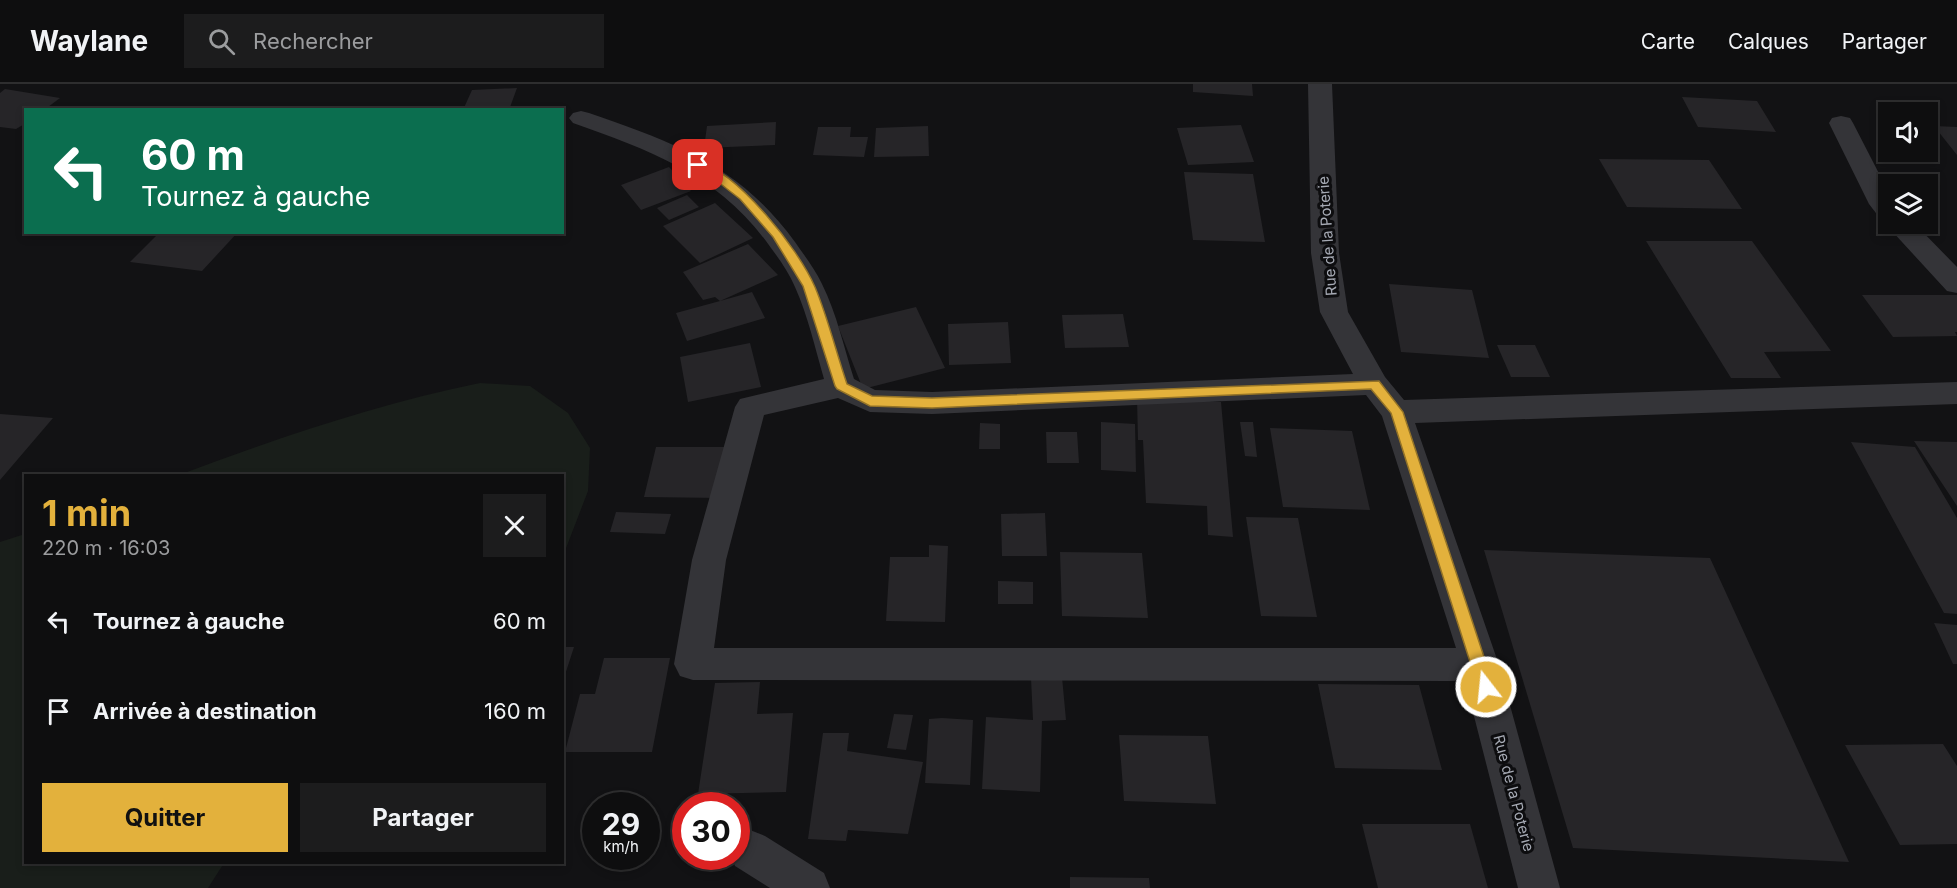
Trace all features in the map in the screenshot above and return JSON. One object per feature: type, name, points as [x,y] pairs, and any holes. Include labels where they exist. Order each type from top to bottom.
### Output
[{"type":"street","name":"Rue de la Poterie","points":[[1320,84],[1325,253],[1334,312],[1374,384],[1396,412],[1480,665],[1539,888]]},
{"type":"street","points":[[581,118],[678,153],[717,176],[744,197],[778,235],[809,286],[841,386]]},
{"type":"street","points":[[1841,123],[1878,196]]},
{"type":"street","points":[[1910,234],[1957,284]]},
{"type":"street","points":[[1374,384],[932,403],[870,401],[841,386],[751,407],[709,560],[693,664],[1480,665]]},
{"type":"street","points":[[1396,412],[1957,393]]},
{"type":"street","points":[[750,850],[808,888]]},
{"type":"shaded area","points":[[480,383],[530,386],[568,413],[590,448],[588,491],[564,553],[564,474],[182,474],[328,423],[442,391]]},
{"type":"shaded area","points":[[24,534],[24,864],[223,864],[208,888],[0,888],[0,542]]},
{"type":"building","points":[[1193,84],[1252,84],[1253,96],[1193,92]]},
{"type":"building","points":[[517,88],[510,108],[464,108],[472,90]]},
{"type":"building","points":[[5,89],[60,98],[47,108],[24,108],[24,124],[16,129],[0,127],[0,93]]},
{"type":"building","points":[[1682,97],[1757,101],[1776,132],[1698,127]]},
{"type":"building","points":[[776,122],[775,145],[704,148],[707,126]]},
{"type":"building","points":[[1241,125],[1254,162],[1188,165],[1177,128]]},
{"type":"building","points":[[928,126],[929,156],[874,157],[876,128]]},
{"type":"building","points":[[1938,126],[1957,127],[1957,155],[1938,131]]},
{"type":"building","points":[[818,127],[851,127],[850,137],[868,137],[864,157],[813,155]]},
{"type":"building","points":[[1599,159],[1709,160],[1742,209],[1627,207]]},
{"type":"building","points":[[669,167],[691,191],[641,210],[621,185]]},
{"type":"building","points":[[1184,172],[1253,174],[1265,242],[1193,240]]},
{"type":"building","points":[[687,195],[699,207],[669,220],[657,208]]},
{"type":"building","points":[[715,203],[753,238],[700,263],[663,226]]},
{"type":"building","points":[[158,234],[236,234],[202,271],[130,262]]},
{"type":"building","points":[[1646,241],[1752,241],[1831,351],[1764,352],[1781,378],[1731,378]]},
{"type":"building","points":[[748,244],[778,275],[720,301],[715,297],[703,300],[683,272]]},
{"type":"building","points":[[1389,284],[1472,290],[1489,358],[1401,352]]},
{"type":"building","points":[[752,292],[765,318],[687,341],[676,313]]},
{"type":"building","points":[[1862,295],[1957,295],[1957,332],[1955,332],[1957,336],[1893,337]]},
{"type":"building","points":[[916,307],[945,368],[863,389],[838,326]]},
{"type":"building","points":[[1123,314],[1129,347],[1065,348],[1062,315]]},
{"type":"building","points":[[1008,322],[1011,363],[949,365],[948,324]]},
{"type":"building","points":[[750,343],[761,387],[688,402],[680,357]]},
{"type":"building","points":[[1497,345],[1535,345],[1550,377],[1511,377]]},
{"type":"building","points":[[1137,398],[1221,402],[1233,537],[1208,535],[1207,506],[1146,503],[1143,440],[1138,440]]},
{"type":"building","points":[[0,414],[53,418],[0,480]]},
{"type":"building","points":[[1101,422],[1135,424],[1136,472],[1101,470]]},
{"type":"building","points":[[1240,422],[1253,422],[1257,457],[1245,456]]},
{"type":"building","points":[[980,423],[1000,424],[1000,449],[979,449]]},
{"type":"building","points":[[1270,428],[1352,431],[1370,510],[1283,507]]},
{"type":"building","points":[[1046,432],[1077,432],[1079,463],[1047,463]]},
{"type":"building","points":[[1914,441],[1957,442],[1957,506]]},
{"type":"building","points":[[1851,442],[1915,447],[1957,518],[1957,614],[1944,613]]},
{"type":"building","points":[[656,447],[725,447],[722,498],[644,497]]},
{"type":"building","points":[[616,512],[671,514],[665,534],[610,532]]},
{"type":"building","points":[[1045,513],[1047,556],[1002,556],[1001,514]]},
{"type":"building","points":[[1246,517],[1298,518],[1317,617],[1261,616]]},
{"type":"building","points":[[929,545],[948,546],[945,622],[886,621],[890,557],[929,557]]},
{"type":"building","points":[[1484,550],[1710,558],[1849,862],[1573,848]]},
{"type":"building","points":[[1060,552],[1142,553],[1148,618],[1062,616]]},
{"type":"building","points":[[998,581],[1033,582],[1033,604],[998,604]]},
{"type":"building","points":[[1934,623],[1957,625],[1957,664],[1953,664]]},
{"type":"building","points":[[564,647],[574,647],[564,678]]},
{"type":"building","points":[[604,658],[670,658],[652,752],[565,752],[580,694],[595,694]]},
{"type":"building","points":[[1062,677],[1066,720],[1042,721],[1040,792],[982,789],[986,717],[1033,720],[1031,678]]},
{"type":"building","points":[[760,682],[757,714],[793,713],[786,792],[698,792],[715,683]]},
{"type":"building","points":[[1318,684],[1419,685],[1442,770],[1335,768]]},
{"type":"building","points":[[894,714],[913,715],[906,750],[887,748]]},
{"type":"building","points":[[929,719],[973,720],[970,785],[925,783]]},
{"type":"building","points":[[823,733],[849,733],[847,751],[923,762],[908,834],[848,830],[846,841],[808,839]]},
{"type":"building","points":[[1119,735],[1208,736],[1216,804],[1124,801]]},
{"type":"building","points":[[1943,744],[1957,766],[1957,844],[1900,845],[1845,745]]},
{"type":"building","points":[[1362,824],[1470,824],[1488,888],[1378,888]]},
{"type":"building","points":[[1070,877],[1149,878],[1150,888],[1070,888]]},
{"type":"route","points":[[698,165],[717,176],[744,197],[778,235],[809,286],[841,386],[870,401],[932,403],[1374,384],[1396,412],[1486,687]]}]
